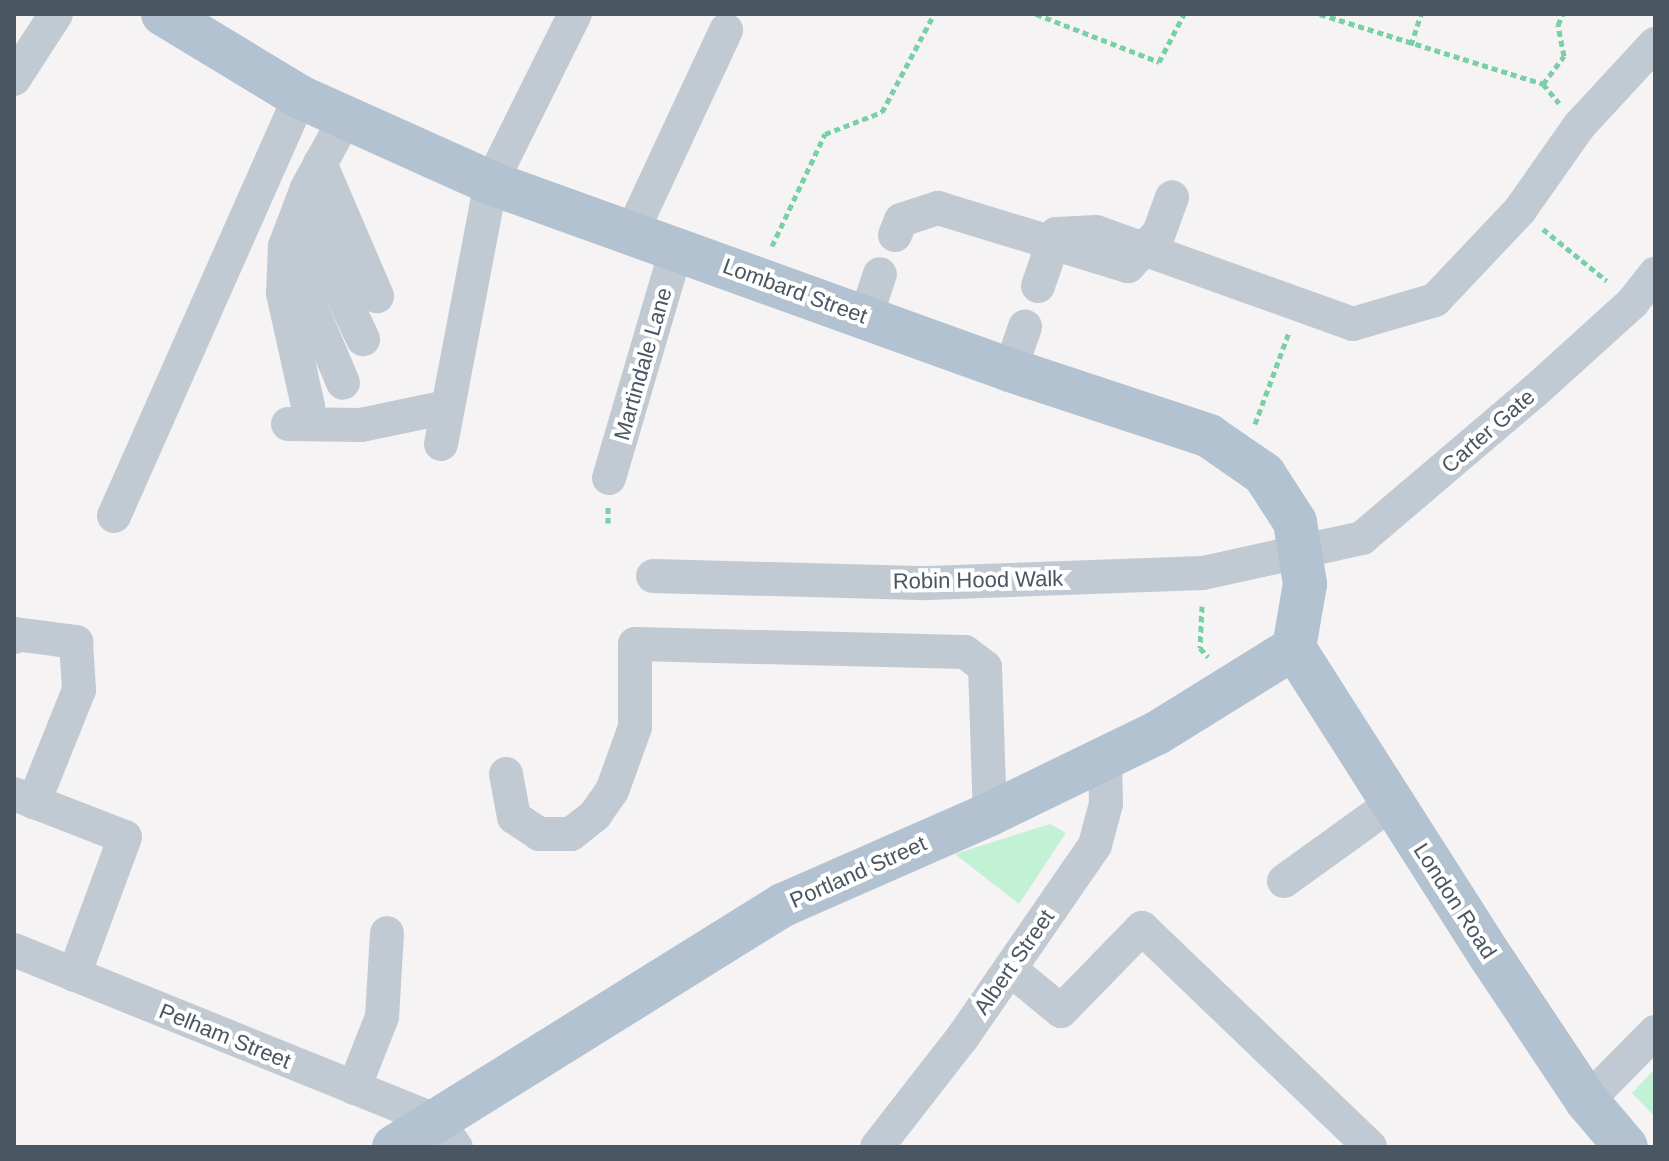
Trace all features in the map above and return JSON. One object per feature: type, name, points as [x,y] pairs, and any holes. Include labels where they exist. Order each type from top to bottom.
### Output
[{"type":"main road","name":"Lombard Street","points":[[163,14],[300,97],[491,183],[757,276],[1010,370],[1209,436],[1264,474],[1295,522],[1305,584],[1294,648]]},
{"type":"main road","name":"Portland Street","points":[[394,1147],[446,1134],[783,905],[990,814],[1157,733],[1294,648]]},
{"type":"main road","name":"London Road","points":[[1294,648],[1587,1101],[1626,1147]]},
{"type":"street","points":[[14,79],[56,14]]},
{"type":"street","points":[[441,444],[491,183],[575,14]]},
{"type":"street","points":[[631,234],[726,30]]},
{"type":"street","points":[[1038,286],[1056,234],[1096,232],[1353,324],[1435,300],[1520,210],[1579,126],[1655,44]]},
{"type":"street","points":[[114,516],[300,97]]},
{"type":"street","points":[[346,117],[302,205],[283,293],[308,406],[298,424],[361,425],[447,407]]},
{"type":"street","points":[[895,235],[901,220],[938,208],[1128,266],[1159,233],[1172,197]]},
{"type":"street","points":[[302,205],[360,339]]},
{"type":"street","points":[[302,205],[360,339]]},
{"type":"street","points":[[302,205],[360,339]]},
{"type":"street","name":"Martindale Lane","points":[[609,478],[676,250]]},
{"type":"street","points":[[866,316],[880,274]]},
{"type":"street","name":"Carter Gate","points":[[1300,553],[1362,538],[1535,391],[1633,302],[1655,274]]},
{"type":"street","points":[[1010,370],[1025,327]]},
{"type":"street","name":"Robin Hood Walk","points":[[653,576],[928,583],[1203,573],[1300,553]]},
{"type":"street","points":[[14,637],[15,634],[76,642],[79,690],[24,798],[125,837],[74,975]]},
{"type":"street","points":[[506,774],[514,817],[539,834],[571,834],[595,815],[612,791],[635,727],[635,644],[965,652],[985,667],[990,814]]},
{"type":"street","name":"Albert Street","points":[[877,1147],[962,1038],[1095,845],[1106,804],[1105,758]]},
{"type":"street","points":[[1284,881],[1392,803]]},
{"type":"street","points":[[1010,969],[1061,1011],[1142,928],[1370,1147]]},
{"type":"street","points":[[354,1088],[382,1017],[387,933]]},
{"type":"street","name":"Pelham Street","points":[[14,950],[354,1088],[446,1134]]},
{"type":"street","points":[[1587,1101],[1655,1032]]},
{"type":"path","points":[[757,276],[825,134],[882,112],[934,14]]},
{"type":"path","points":[[1036,14],[1159,62],[1184,14]]},
{"type":"path","points":[[1320,14],[1543,84],[1579,126]]},
{"type":"path","points":[[1411,45],[1421,14]]},
{"type":"path","points":[[1543,84],[1564,56],[1558,25],[1563,14]]},
{"type":"path","points":[[1520,210],[1633,302]]},
{"type":"path","points":[[1242,459],[1299,305]]},
{"type":"path","points":[[1203,573],[1200,648],[1233,688]]},
{"type":"green space","points":[[1050,824],[1066,833],[1019,904],[955,854]]},
{"type":"green space","points":[[1655,1069],[1655,1117],[1632,1093]]}]
